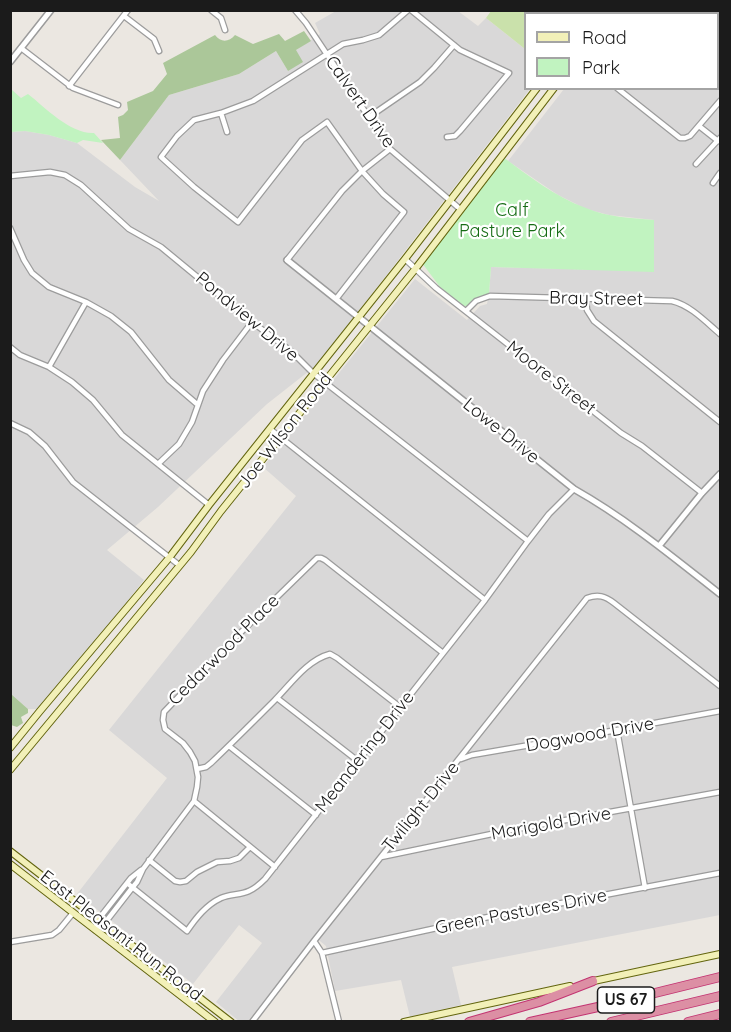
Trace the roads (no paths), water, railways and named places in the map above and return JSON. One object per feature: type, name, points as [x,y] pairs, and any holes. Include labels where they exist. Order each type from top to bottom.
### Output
[{"type":"highway","name":"US 67","points":[[530,1022],[720,977]]},
{"type":"highway","points":[[469,1022],[539,1002],[593,981]]},
{"type":"highway","name":"US 67","points":[[611,1022],[720,996]]},
{"type":"highway","points":[[688,1022],[720,1015]]},
{"type":"main road","name":"Joe Wilson Road","points":[[10,748],[169,558],[535,90]]},
{"type":"main road","name":"Joe Wilson Road","points":[[10,770],[179,566],[416,268],[552,90]]},
{"type":"main road","name":"East Pleasant Run Road","points":[[10,851],[231,1022]]},
{"type":"main road","name":"East Pleasant Run Road","points":[[10,864],[214,1021]]},
{"type":"main road","points":[[404,1022],[720,954]]},
{"type":"main road","points":[[696,1022],[720,1015]]},
{"type":"street","points":[[10,62],[51,10]]},
{"type":"street","points":[[69,86],[128,10]]},
{"type":"street","points":[[211,10],[221,18],[225,30]]},
{"type":"street","name":"Calvert Drive","points":[[296,10],[390,149],[460,209]]},
{"type":"street","points":[[336,299],[404,212],[362,171],[327,122],[302,140],[238,222],[194,187],[162,157],[177,136],[194,120],[253,101],[343,44],[379,35],[409,10],[469,55],[508,73],[460,131],[455,136],[447,137]]},
{"type":"street","points":[[124,16],[154,39],[159,51]]},
{"type":"street","points":[[369,117],[420,82],[454,45]]},
{"type":"street","points":[[21,48],[69,86],[118,105]]},
{"type":"street","points":[[620,90],[680,138],[690,136],[720,101]]},
{"type":"street","points":[[221,113],[227,132]]},
{"type":"street","points":[[696,164],[720,140],[699,126]]},
{"type":"street","points":[[287,261],[321,216],[362,171],[390,149]]},
{"type":"street","name":"Pondview Drive","points":[[10,176],[50,172],[65,176],[81,185],[129,229],[161,246],[252,322],[291,351],[324,382],[528,541]]},
{"type":"street","points":[[713,183],[720,173]]},
{"type":"street","points":[[10,228],[32,273],[49,287],[86,302],[111,316],[131,332],[169,380],[198,405]]},
{"type":"street","name":"Moore Street","points":[[405,259],[466,312],[702,493]]},
{"type":"street","name":"Lowe Drive","points":[[287,261],[574,489],[604,506],[720,594]]},
{"type":"street","name":"Bray Street","points":[[466,312],[476,301],[490,296],[672,301],[679,303],[720,334]]},
{"type":"street","points":[[586,299],[587,310],[594,321],[720,422]]},
{"type":"street","points":[[49,367],[86,302]]},
{"type":"street","points":[[158,464],[178,444],[192,422],[203,391],[252,322]]},
{"type":"street","points":[[10,347],[20,355],[49,367],[72,382],[93,400],[122,435],[209,505]]},
{"type":"street","points":[[10,423],[29,432],[45,446],[74,482],[179,566]]},
{"type":"street","points":[[270,429],[485,600]]},
{"type":"street","points":[[659,546],[720,474]]},
{"type":"street","name":"Meandering Drive","points":[[127,883],[187,931],[212,903],[224,897],[250,891],[265,879],[485,600],[549,514],[574,489]]},
{"type":"street","name":"Cedarwood Place","points":[[197,770],[195,761],[183,743],[165,729],[164,712],[317,558],[326,560],[443,653]]},
{"type":"street","name":"Twilight Drive","points":[[252,1022],[587,598],[606,597],[720,686]]},
{"type":"street","points":[[95,930],[104,924],[137,882],[149,860],[194,801],[197,770],[211,763],[320,656],[330,654],[400,707]]},
{"type":"street","points":[[277,698],[358,761]]},
{"type":"street","name":"Dogwood Drive","points":[[459,760],[472,755],[720,711]]},
{"type":"street","points":[[617,730],[645,888]]},
{"type":"street","points":[[229,746],[316,815]]},
{"type":"street","name":"Marigold Drive","points":[[381,857],[511,830],[720,792]]},
{"type":"street","points":[[194,801],[275,867]]},
{"type":"street","points":[[149,860],[175,881],[180,882],[186,881],[197,872],[217,862],[239,858],[250,847]]},
{"type":"street","points":[[95,930],[98,920],[127,883],[143,869]]},
{"type":"street","name":"Green Pastures Drive","points":[[322,953],[478,919],[720,873]]},
{"type":"street","points":[[10,942],[52,935],[73,913]]},
{"type":"street","points":[[314,942],[322,953],[339,1022]]},
{"type":"park label","name":"Calf Pasture Park","points":[[512,221]]}]
